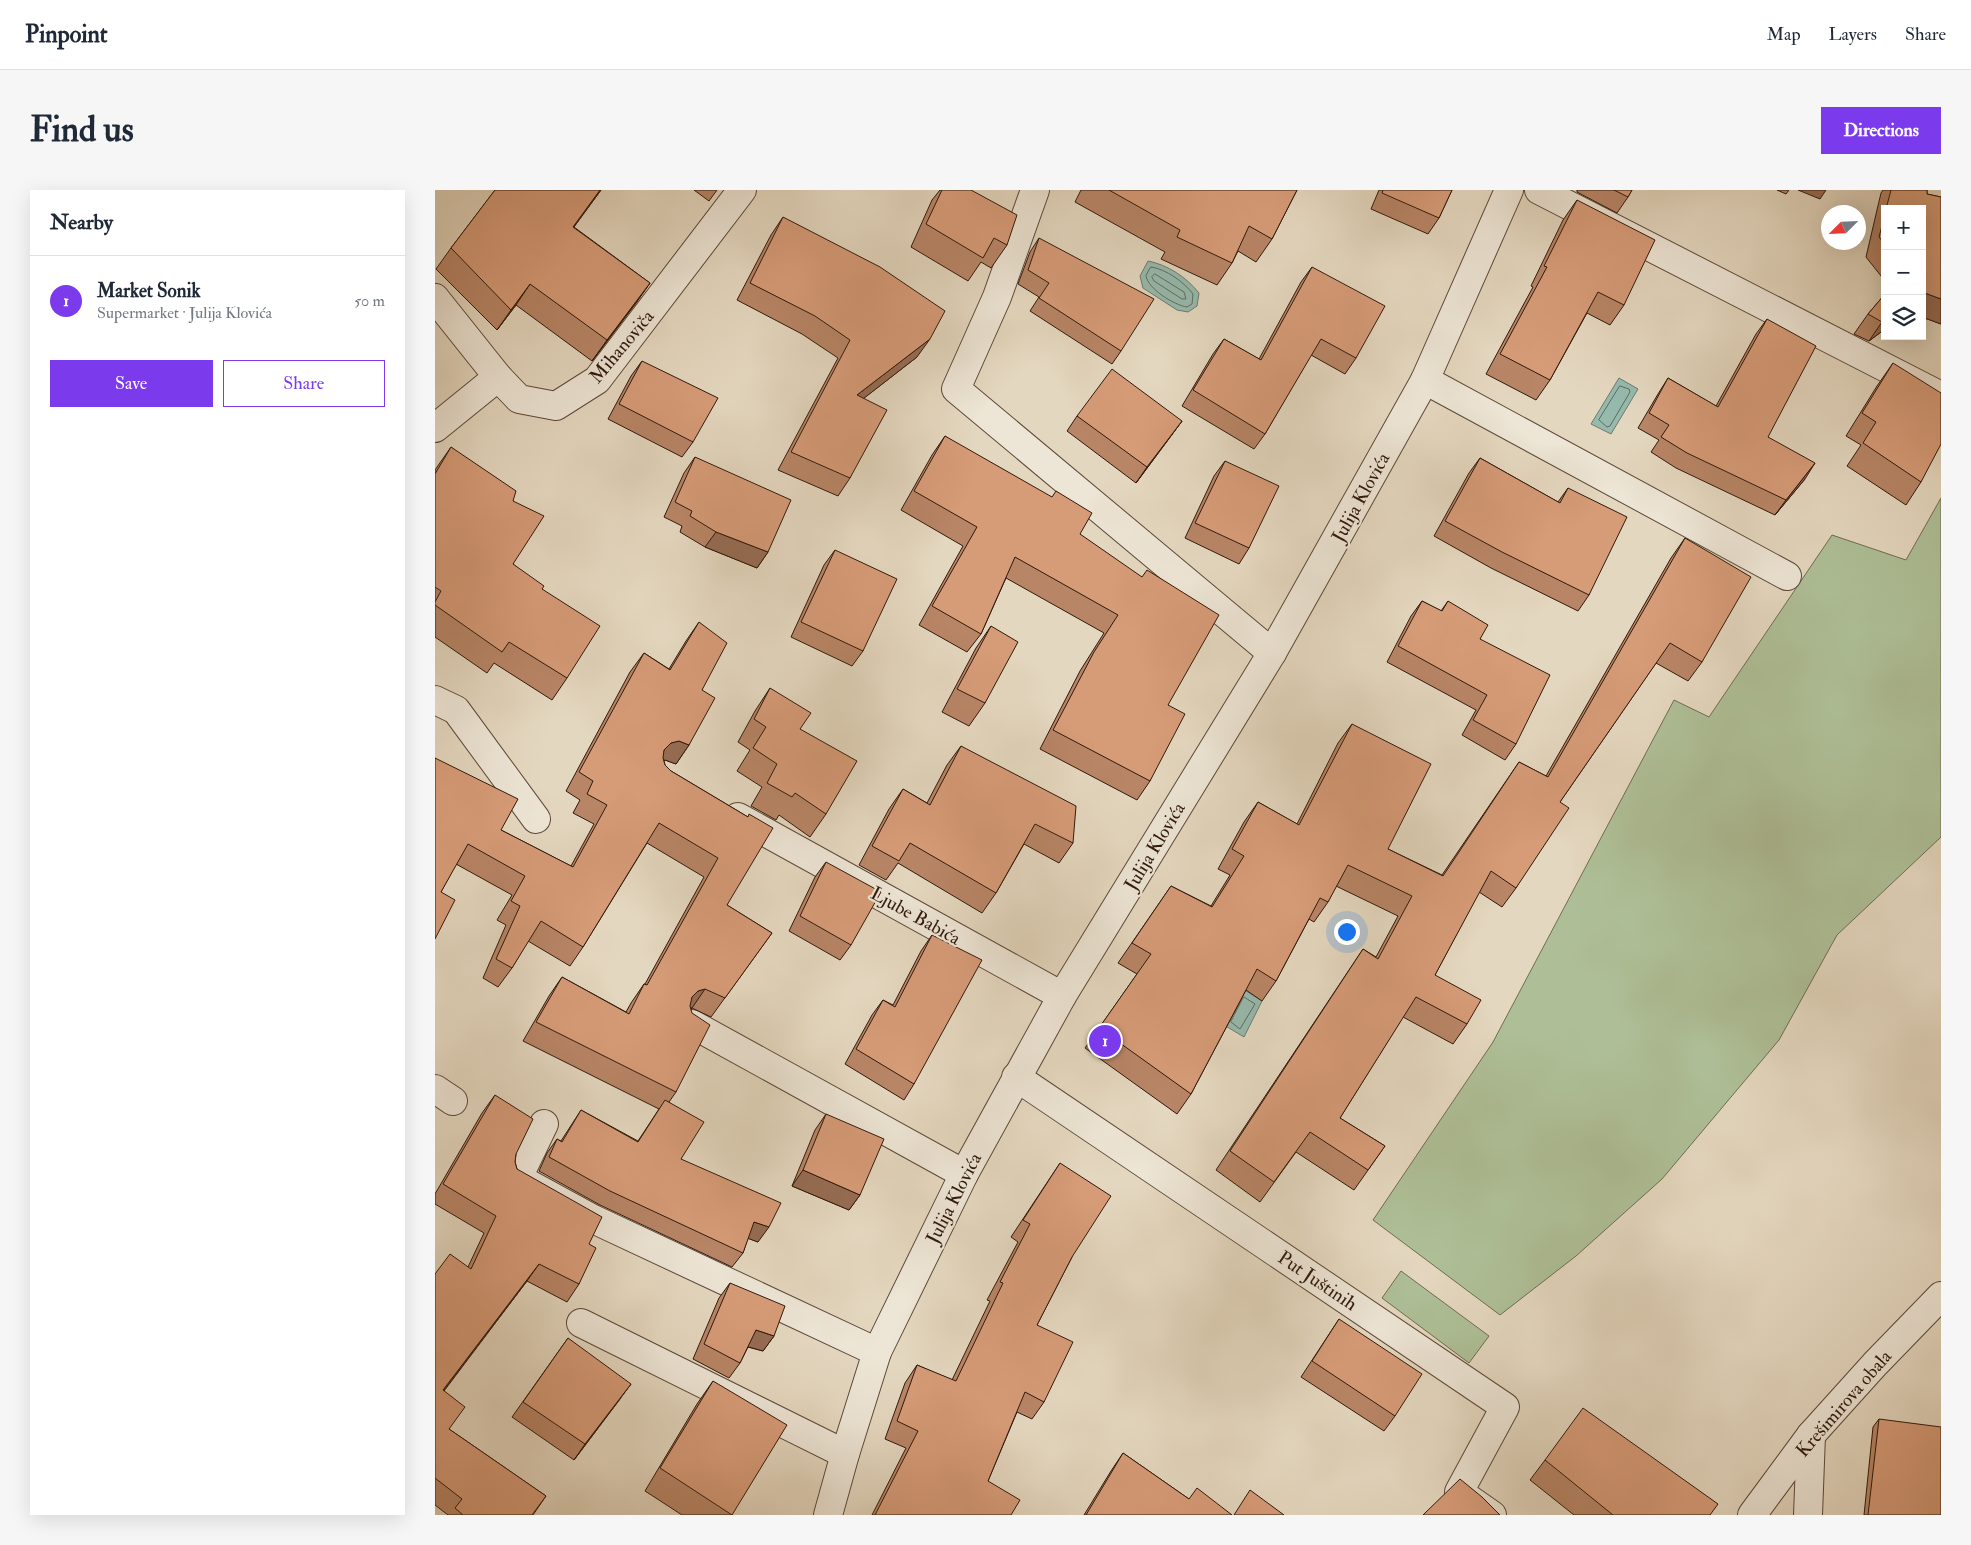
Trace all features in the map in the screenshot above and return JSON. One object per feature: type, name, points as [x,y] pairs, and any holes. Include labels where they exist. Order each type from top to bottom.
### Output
[{"type":"street","name":"Mihanoviča","points":[[435,298],[498,377],[519,399],[556,406],[597,380],[742,190]]},
{"type":"street","points":[[1035,190],[997,297],[956,389],[1272,653]]},
{"type":"street","name":"Julija Klovića","points":[[828,1515],[877,1352],[963,1174],[1062,996],[1272,653],[1425,380],[1509,190]]},
{"type":"street","points":[[1539,190],[1941,396]]},
{"type":"street","points":[[435,428],[498,377]]},
{"type":"street","points":[[1425,380],[1787,576]]},
{"type":"street","points":[[435,700],[456,710],[536,819]]},
{"type":"street","name":"Ljube Babića","points":[[717,805],[1062,996]]},
{"type":"street","points":[[692,1024],[963,1174]]},
{"type":"street","name":"Put Juštinih","points":[[1016,1077],[1505,1407],[1459,1492],[1492,1515]]},
{"type":"street","points":[[544,1124],[518,1178],[593,1219],[877,1352]]},
{"type":"street","name":"Krešimirova obala","points":[[1752,1515],[1811,1435],[1875,1364],[1941,1296]]},
{"type":"street","points":[[581,1323],[845,1454]]},
{"type":"street","points":[[1808,1515],[1811,1435]]},
{"type":"green space","points":[[1941,498],[1941,837],[1837,935],[1779,1040],[1662,1179],[1576,1256],[1500,1315],[1373,1220],[1493,1042],[1674,700],[1709,717],[1832,535],[1906,560]]},
{"type":"green space","points":[[1401,1271],[1489,1336],[1469,1363],[1382,1298]]},
{"type":"water","points":[[1148,261],[1176,272],[1188,282],[1199,293],[1197,306],[1188,312],[1177,310],[1143,288],[1140,276]]},
{"type":"water","points":[[1619,378],[1638,389],[1611,434],[1591,424]]},
{"type":"water","points":[[1243,989],[1262,1001],[1244,1037],[1224,1025]]},
{"type":"building","points":[[495,190],[600,190],[573,227],[650,283],[607,340],[530,284],[511,310],[451,248]]},
{"type":"building","points":[[942,190],[971,190],[1017,215],[1007,245],[994,238],[983,258],[926,224]]},
{"type":"building","points":[[1109,190],[1297,190],[1272,239],[1249,226],[1232,263],[1177,237],[1180,230]]},
{"type":"building","points":[[1383,190],[1452,190],[1439,218],[1382,193]]},
{"type":"building","points":[[1614,190],[1632,190],[1628,197]]},
{"type":"building","points":[[1891,190],[1927,190],[1927,194],[1941,197],[1941,299],[1926,293],[1926,205],[1887,205]]},
{"type":"building","points":[[1577,200],[1655,240],[1624,305],[1598,292],[1550,380],[1500,354],[1547,267],[1544,266]]},
{"type":"building","points":[[783,217],[880,267],[945,311],[930,339],[857,395],[887,410],[850,478],[791,452],[850,340],[815,316],[750,283]]},
{"type":"building","points":[[1039,238],[1154,299],[1121,351],[1039,298],[1049,283],[1028,270]]},
{"type":"building","points":[[1312,267],[1385,306],[1356,358],[1321,339],[1265,434],[1193,390],[1224,339],[1261,360]]},
{"type":"building","points":[[1881,299],[1881,321],[1868,314]]},
{"type":"building","points":[[1767,319],[1816,346],[1768,437],[1815,463],[1786,500],[1687,453],[1661,437],[1669,425],[1649,413],[1668,378],[1718,407]]},
{"type":"building","points":[[642,361],[718,398],[693,442],[619,404]]},
{"type":"building","points":[[1893,363],[1941,393],[1941,444],[1921,482],[1863,443],[1876,422],[1862,413]]},
{"type":"building","points":[[1112,369],[1182,421],[1147,467],[1077,416]]},
{"type":"building","points":[[945,436],[1052,497],[1056,491],[1092,513],[1080,534],[1142,577],[1147,570],[1219,615],[1168,705],[1185,714],[1150,781],[1053,730],[1094,652],[1118,615],[1015,557],[981,634],[932,606],[977,527],[914,491]]},
{"type":"building","points":[[451,447],[516,491],[513,501],[544,516],[513,564],[544,586],[542,589],[600,626],[567,678],[509,642],[502,652],[435,605],[441,591],[435,587],[435,474]]},
{"type":"building","points":[[695,457],[791,500],[768,552],[716,532],[690,516],[692,511],[675,502]]},
{"type":"building","points":[[1480,458],[1560,503],[1568,488],[1627,517],[1589,595],[1502,552],[1445,521]]},
{"type":"building","points":[[1225,461],[1279,486],[1249,548],[1195,523]]},
{"type":"building","points":[[1685,538],[1751,577],[1702,662],[1670,643],[1560,802],[1569,808],[1516,888],[1491,871],[1435,975],[1481,1000],[1467,1024],[1416,997],[1340,1118],[1385,1146],[1368,1170],[1310,1132],[1274,1182],[1230,1151],[1363,949],[1378,959],[1412,896],[1348,865],[1328,902],[1320,898],[1276,981],[1257,969],[1191,1094],[1099,1028],[1151,954],[1132,943],[1171,886],[1212,907],[1244,856],[1232,849],[1258,802],[1299,825],[1352,724],[1431,764],[1388,849],[1443,876],[1519,762],[1548,777]]},
{"type":"building","points":[[835,550],[897,579],[863,651],[801,622]]},
{"type":"building","points":[[1422,601],[1442,611],[1448,601],[1488,625],[1480,639],[1550,675],[1516,744],[1473,720],[1487,695],[1398,646]]},
{"type":"building","points":[[699,622],[727,643],[702,690],[715,698],[689,745],[679,741],[671,743],[664,750],[663,758],[665,765],[671,771],[748,817],[749,814],[773,828],[727,905],[772,933],[725,998],[705,989],[698,991],[692,997],[690,1006],[692,1013],[710,1025],[676,1092],[536,1022],[562,977],[629,1014],[644,984],[647,985],[718,858],[659,823],[583,947],[541,921],[512,968],[496,959],[520,906],[511,901],[525,876],[468,844],[441,892],[455,900],[435,939],[435,758],[518,799],[501,830],[573,867],[607,805],[587,794],[593,781],[579,772],[644,653],[670,670]]},
{"type":"building","points":[[991,626],[1018,642],[985,703],[957,689]]},
{"type":"building","points":[[770,688],[811,713],[800,729],[857,761],[826,814],[795,793],[792,797],[767,783],[777,764],[753,748],[766,727],[754,719]]},
{"type":"building","points":[[961,746],[1076,806],[1073,843],[1035,824],[996,893],[910,843],[899,861],[872,846],[903,789],[930,805]]},
{"type":"building","points":[[826,862],[881,892],[851,945],[800,916]]},
{"type":"building","points":[[932,935],[982,960],[914,1084],[856,1049],[883,1000],[895,1007]]},
{"type":"building","points":[[495,1095],[533,1119],[516,1154],[515,1162],[517,1169],[602,1217],[589,1244],[596,1248],[579,1284],[539,1264],[443,1390],[465,1407],[449,1429],[546,1496],[532,1515],[463,1515],[455,1508],[462,1499],[435,1478],[435,1274],[450,1254],[471,1269],[496,1216],[443,1184]]},
{"type":"building","points":[[665,1100],[704,1122],[681,1159],[781,1203],[769,1227],[754,1222],[743,1253],[610,1191],[549,1157],[557,1139],[562,1142],[581,1110],[638,1142]]},
{"type":"building","points":[[826,1114],[884,1139],[860,1195],[803,1170]]},
{"type":"building","points":[[1060,1163],[1111,1196],[1072,1257],[1037,1325],[1073,1342],[1044,1402],[1025,1392],[988,1481],[1020,1500],[1011,1515],[875,1515],[918,1431],[897,1421],[917,1365],[956,1381],[1003,1283],[1000,1282],[1030,1224],[1023,1220]]},
{"type":"building","points":[[730,1283],[785,1306],[774,1336],[756,1330],[740,1363],[704,1344]]},
{"type":"building","points":[[1339,1319],[1422,1374],[1395,1416],[1312,1361]]},
{"type":"building","points":[[568,1338],[631,1384],[585,1444],[523,1402]]},
{"type":"building","points":[[713,1381],[787,1425],[732,1515],[660,1468]]},
{"type":"building","points":[[1583,1408],[1718,1504],[1710,1515],[1613,1515],[1545,1460]]},
{"type":"building","points":[[1879,1419],[1941,1427],[1941,1515],[1868,1515]]},
{"type":"building","points":[[1123,1453],[1189,1499],[1197,1488],[1232,1515],[1086,1515]]},
{"type":"building","points":[[1460,1479],[1482,1497],[1500,1515],[1423,1515]]},
{"type":"building","points":[[1250,1490],[1284,1515],[1234,1515]]},
{"type":"place","name":"Market Sonik","points":[[1105,1041]]}]
